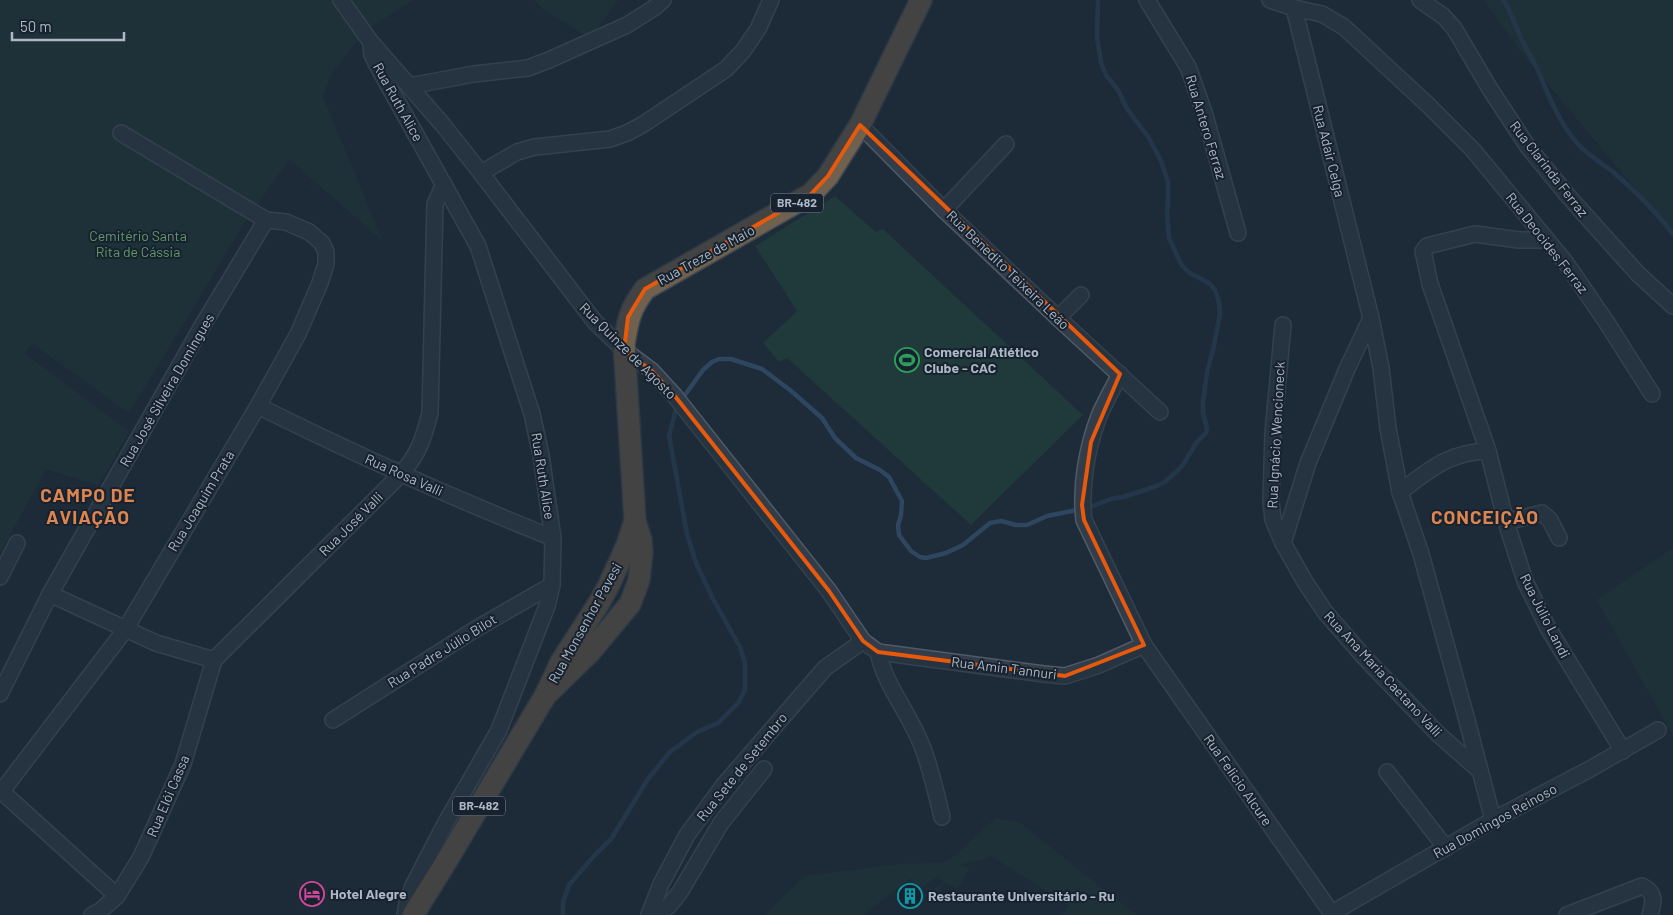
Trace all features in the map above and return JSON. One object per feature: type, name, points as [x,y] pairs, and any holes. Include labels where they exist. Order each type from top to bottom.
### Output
[{"type":"highway","name":"Rua Treze de Maio","points":[[624,350],[628,317],[636,301],[646,289],[811,194],[828,176],[860,125],[921,0]]},
{"type":"highway","name":"Rua Monsenhor Pavesi","points":[[545,696],[590,652],[618,619],[630,604],[639,580],[642,552],[641,540],[635,521],[624,350]]},
{"type":"highway","name":"Rua Monsenhor Pavesi","points":[[412,915],[446,862],[545,696],[561,662],[599,604],[627,545],[635,521]]},
{"type":"highway","points":[[599,604],[618,619]]},
{"type":"street","points":[[342,0],[370,41]]},
{"type":"street","points":[[409,86],[474,74],[528,68],[627,24],[654,8],[663,0]]},
{"type":"street","points":[[482,173],[517,152],[535,147],[610,139],[642,125],[726,69],[743,51],[758,29],[771,0]]},
{"type":"street","name":"Rua Antero Ferraz","points":[[1147,0],[1188,66],[1204,112],[1238,233]]},
{"type":"street","points":[[1270,0],[1294,8]]},
{"type":"street","name":"Rua Clarinda Ferraz","points":[[1420,0],[1443,16],[1454,28],[1490,89],[1528,147],[1569,197],[1638,274],[1673,306]]},
{"type":"street","name":"Rua Deocides Ferraz","points":[[1294,8],[1322,14],[1344,27],[1428,105],[1473,150],[1566,263],[1652,394]]},
{"type":"street","name":"Rua Adair Celga","points":[[1294,8],[1371,318]]},
{"type":"street","name":"Rua Quinze de Agosto","points":[[370,41],[482,173],[595,322],[624,350],[652,371],[678,401],[829,591],[863,641]]},
{"type":"street","name":"Rua Ruth Alice","points":[[370,41],[372,55],[377,65],[478,246],[532,414],[541,454],[553,538],[552,584],[547,606],[499,730],[445,824],[413,886],[407,903],[406,915]]},
{"type":"street","name":"Rua Benedito Teixeira Leão","points":[[860,125],[944,210],[1160,412]]},
{"type":"street","points":[[121,133],[266,220]]},
{"type":"street","points":[[944,210],[1006,144]]},
{"type":"street","name":"Rua José Valli","points":[[214,660],[402,474],[423,440],[430,414],[435,204],[444,184]]},
{"type":"street","name":"Rua Joaquim Prata","points":[[1,791],[125,630],[258,406],[298,334],[320,283],[326,264],[326,252],[322,243],[309,232],[286,222],[266,220]]},
{"type":"street","name":"Rua José Silveira Domingues","points":[[0,694],[50,594],[201,328],[266,220]]},
{"type":"street","name":"Rua Júlio Landi","points":[[1547,240],[1519,240],[1476,234],[1432,244],[1422,250],[1430,284],[1488,451],[1506,522],[1525,581],[1548,628],[1623,750]]},
{"type":"street","points":[[1058,318],[1080,296]]},
{"type":"street","points":[[1371,318],[1381,368],[1388,428],[1400,492],[1421,554],[1466,713],[1493,820]]},
{"type":"street","points":[[1283,543],[1308,463],[1346,369],[1371,318]]},
{"type":"street","name":"Rua Ignácio Wencioneck","points":[[1283,324],[1273,433],[1271,501],[1272,520],[1283,543]]},
{"type":"street","name":"Rua Felicio Alcure","points":[[1120,374],[1100,415],[1091,442],[1082,504],[1084,520],[1144,646],[1333,914]]},
{"type":"street","name":"Rua Rosa Valli","points":[[258,406],[326,440],[553,538]]},
{"type":"street","points":[[1400,492],[1440,463],[1472,451],[1488,451]]},
{"type":"street","points":[[1506,522],[1542,513],[1550,520],[1559,538]]},
{"type":"street","points":[[0,577],[17,543]]},
{"type":"street","name":"Rua Ana Maria Caetano Valli","points":[[1283,543],[1325,612],[1365,658],[1438,734],[1480,770]]},
{"type":"street","name":"Rua Padre Júlio Bilot","points":[[333,720],[474,630],[552,584]]},
{"type":"street","points":[[50,594],[156,643],[214,660]]},
{"type":"street","name":"Rua Amin Tannuri","points":[[863,641],[878,652],[1065,676],[1099,665],[1144,646]]},
{"type":"street","name":"Rua Sete de Setembro","points":[[649,915],[661,884],[687,835],[723,786],[825,668],[863,641]]},
{"type":"street","points":[[878,652],[881,665],[922,745],[942,817]]},
{"type":"street","name":"Rua Elói Cassa","points":[[92,915],[100,911],[117,896],[141,858],[183,764],[214,660]]},
{"type":"street","name":"Rua Domingos Reinoso","points":[[1333,914],[1493,820],[1658,730]]},
{"type":"street","points":[[649,915],[668,907],[680,892],[721,823],[764,769]]},
{"type":"street","points":[[1387,772],[1446,848]]},
{"type":"street","points":[[1,791],[117,896]]},
{"type":"street","points":[[1567,915],[1642,886],[1649,890],[1652,895],[1653,903],[1650,915]]},
{"type":"highlighted area","points":[[860,125],[1120,374],[1091,442],[1082,505],[1084,520],[1144,645],[1065,676],[878,652],[863,641],[829,591],[674,395],[652,371],[624,350],[628,317],[645,289],[811,194],[828,176]]},
{"type":"green space","name":"Cemitério Santa Rita de Cássia","points":[[0,0],[413,0],[365,31],[330,75],[323,97],[382,240],[289,159],[241,228],[129,413],[33,344],[24,353],[129,432],[98,485],[46,469],[0,553]]},
{"type":"green space","points":[[534,0],[618,0],[590,38],[544,10]]},
{"type":"green space","points":[[1484,0],[1673,0],[1673,237],[1656,213],[1523,54]]},
{"type":"green space","name":"Comercial Atlético Clube - CAC","points":[[835,196],[876,232],[883,229],[1083,415],[971,525],[787,358],[779,362],[763,343],[797,311],[755,246]]},
{"type":"green space","points":[[1673,548],[1673,735],[1597,600]]},
{"type":"green space","points":[[996,818],[1020,823],[1136,915],[1063,915],[1069,905],[990,855],[986,859],[961,864],[969,869],[957,889],[945,882],[937,894],[933,890],[943,882],[938,876],[920,889],[911,878],[863,915],[766,915],[786,893],[806,876],[900,864],[942,863],[950,860]]},
{"type":"waterway","points":[[682,399],[703,370],[719,359],[731,359],[762,369],[822,418],[835,438],[856,458],[880,470],[889,477],[902,501],[898,525],[899,535],[911,551],[920,557],[926,558],[946,553],[963,545],[990,523],[1001,521],[1016,525],[1027,525],[1047,516],[1087,508],[1154,487],[1165,482],[1176,472],[1183,465],[1196,443],[1206,433],[1203,402],[1207,372],[1220,314],[1219,302],[1215,290],[1209,283],[1188,272],[1181,264],[1169,238],[1167,213],[1168,182],[1161,161],[1149,138],[1127,109],[1118,90],[1106,75],[1101,63],[1097,37],[1098,0]]},
{"type":"waterway","points":[[1503,0],[1554,107],[1570,134],[1584,150],[1612,171],[1636,193],[1673,234]]},
{"type":"waterway","points":[[563,915],[563,902],[569,885],[611,839],[648,779],[670,752],[697,732],[718,723],[738,703],[745,690],[745,663],[740,647],[713,599],[696,563],[687,534],[669,436],[677,405]]},
{"type":"place","name":"Comercial Atlético Clube - CAC","points":[[907,360]]},
{"type":"place","name":"Hotel Alegre","points":[[312,894]]},
{"type":"place","name":"Restaurante Universitário - Ru","points":[[910,896]]},
{"type":"district","name":"CAMPO DE AVIAÇÃO","points":[[88,506]]},
{"type":"district","name":"CONCEIÇÃO","points":[[1485,517]]}]
